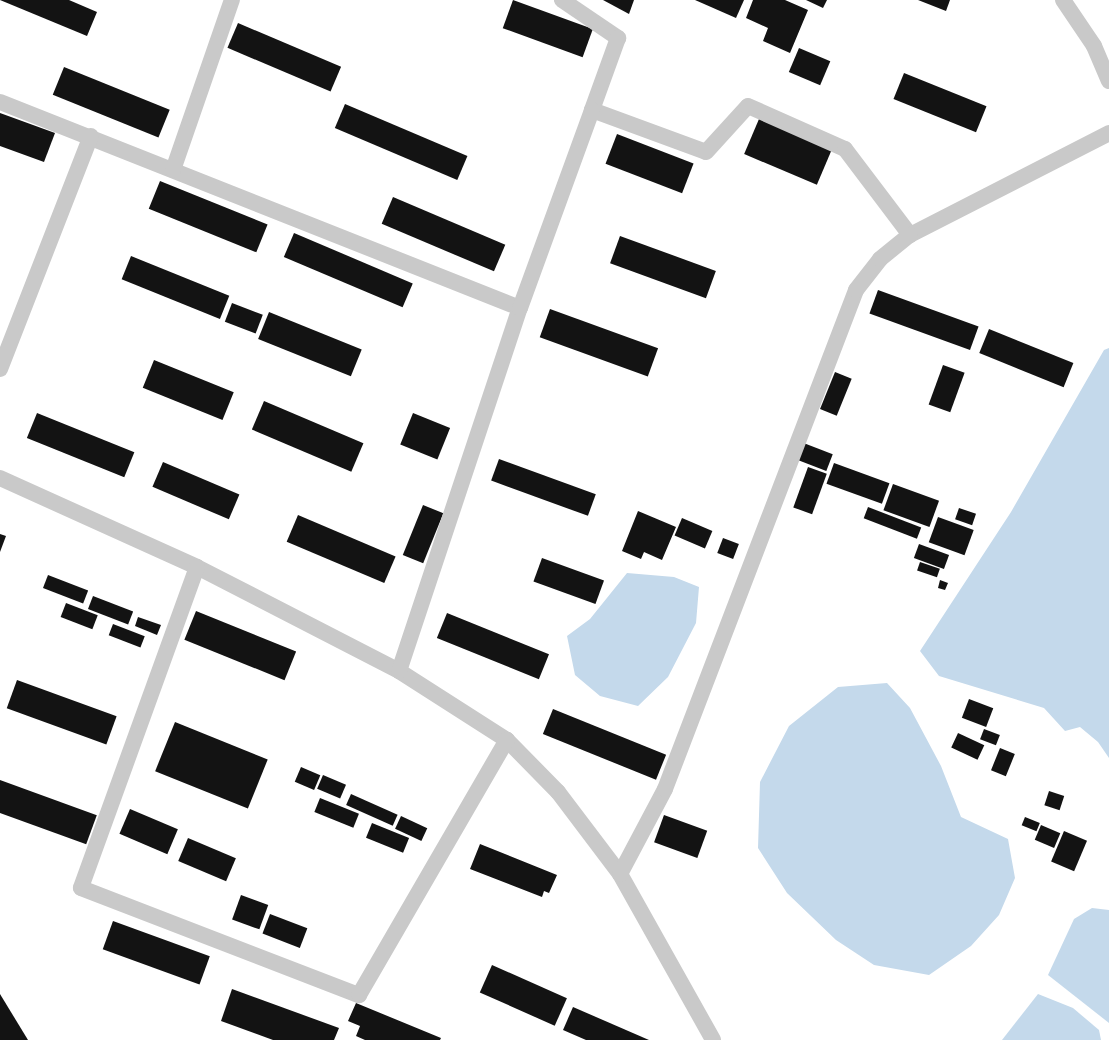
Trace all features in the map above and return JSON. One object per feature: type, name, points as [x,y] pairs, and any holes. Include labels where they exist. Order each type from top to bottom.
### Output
[{"type":"street","points":[[174,170],[232,0]]},
{"type":"street","points":[[399,671],[520,308],[618,38],[562,0]]},
{"type":"street","points":[[1063,0],[1094,46],[1109,81]]},
{"type":"street","points":[[0,102],[91,136],[520,308]]},
{"type":"street","points":[[592,110],[706,152],[748,106],[845,149],[910,235]]},
{"type":"street","points":[[620,874],[665,789],[856,290],[880,259],[910,235],[1109,133]]},
{"type":"street","points":[[0,369],[91,136]]},
{"type":"street","points":[[0,478],[197,567],[399,671],[507,740],[558,792],[620,874],[713,1040]]},
{"type":"street","points":[[197,567],[81,888],[358,995],[507,740]]},
{"type":"water","points":[[1109,348],[1109,758],[1098,742],[1080,727],[1065,731],[1044,708],[939,676],[920,651],[1011,512],[1104,350]]},
{"type":"water","points":[[627,573],[674,577],[699,587],[696,623],[668,677],[638,706],[600,696],[575,675],[567,636],[590,619]]},
{"type":"water","points":[[887,683],[910,708],[941,766],[961,817],[1008,839],[1015,878],[999,915],[971,946],[929,975],[874,965],[836,940],[787,893],[758,848],[760,782],[789,726],[838,687]]},
{"type":"water","points":[[1092,908],[1109,910],[1109,1023],[1048,975],[1074,919]]},
{"type":"water","points":[[1038,994],[1073,1008],[1099,1030],[1101,1040],[1002,1040]]},
{"type":"building","points":[[0,0],[69,0],[97,12],[87,36]]},
{"type":"building","points":[[513,0],[593,29],[583,57],[503,28]]},
{"type":"building","points":[[603,0],[634,0],[629,14]]},
{"type":"building","points":[[695,0],[744,0],[736,18]]},
{"type":"building","points":[[753,0],[785,0],[808,10],[790,53],[763,41],[768,28],[746,18]]},
{"type":"building","points":[[806,0],[827,0],[823,8]]},
{"type":"building","points":[[918,0],[950,0],[946,11]]},
{"type":"building","points":[[238,23],[341,67],[331,92],[227,48]]},
{"type":"building","points":[[799,48],[830,61],[820,85],[789,72]]},
{"type":"building","points":[[64,67],[170,110],[158,138],[53,95]]},
{"type":"building","points":[[904,73],[987,106],[976,132],[894,99]]},
{"type":"building","points":[[345,104],[467,156],[457,180],[335,128]]},
{"type":"building","points":[[0,113],[55,133],[44,162],[0,146]]},
{"type":"building","points":[[759,119],[832,150],[817,185],[744,154]]},
{"type":"building","points":[[617,134],[694,163],[682,193],[606,164]]},
{"type":"building","points":[[160,181],[268,224],[256,252],[149,209]]},
{"type":"building","points":[[393,197],[505,245],[494,271],[382,224]]},
{"type":"building","points":[[294,233],[413,283],[403,307],[284,257]]},
{"type":"building","points":[[620,236],[716,271],[706,298],[610,263]]},
{"type":"building","points":[[131,256],[229,296],[220,319],[122,279]]},
{"type":"building","points":[[878,290],[979,327],[970,350],[869,313]]},
{"type":"building","points":[[232,303],[263,315],[256,333],[225,322]]},
{"type":"building","points":[[550,309],[658,348],[648,377],[540,337]]},
{"type":"building","points":[[269,312],[362,349],[351,376],[258,339]]},
{"type":"building","points":[[989,329],[1073,363],[1064,387],[979,353]]},
{"type":"building","points":[[154,360],[234,392],[222,420],[143,388]]},
{"type":"building","points":[[943,365],[965,373],[950,412],[929,404]]},
{"type":"building","points":[[835,372],[852,379],[837,416],[820,409]]},
{"type":"building","points":[[264,401],[363,443],[351,472],[252,430]]},
{"type":"building","points":[[37,413],[134,452],[124,477],[27,438]]},
{"type":"building","points":[[413,413],[450,428],[437,460],[400,445]]},
{"type":"building","points":[[801,442],[833,454],[826,471],[795,459]]},
{"type":"building","points":[[499,459],[596,494],[588,516],[491,481]]},
{"type":"building","points":[[163,462],[239,494],[229,519],[152,487]]},
{"type":"building","points":[[834,463],[889,483],[882,504],[826,484]]},
{"type":"building","points":[[808,467],[827,474],[812,514],[793,507]]},
{"type":"building","points":[[893,484],[939,501],[929,527],[883,510]]},
{"type":"building","points":[[423,505],[443,513],[423,563],[403,555]]},
{"type":"building","points":[[868,507],[921,527],[917,539],[864,518]]},
{"type":"building","points":[[959,508],[976,514],[972,525],[955,519]]},
{"type":"building","points":[[638,511],[676,527],[662,560],[644,552],[641,559],[622,551]]},
{"type":"building","points":[[298,515],[396,556],[384,583],[287,542]]},
{"type":"building","points":[[938,517],[974,530],[964,555],[929,542]]},
{"type":"building","points":[[682,518],[712,531],[705,548],[675,535]]},
{"type":"building","points":[[0,534],[6,536],[0,552]]},
{"type":"building","points":[[723,538],[739,544],[733,559],[717,553]]},
{"type":"building","points":[[919,544],[949,555],[944,569],[914,558]]},
{"type":"building","points":[[542,558],[604,581],[595,604],[533,581]]},
{"type":"building","points":[[920,562],[940,569],[937,577],[917,571]]},
{"type":"building","points":[[48,575],[88,590],[83,603],[43,588]]},
{"type":"building","points":[[940,580],[948,583],[945,590],[938,588]]},
{"type":"building","points":[[93,596],[133,611],[128,624],[88,609]]},
{"type":"building","points":[[66,603],[98,615],[92,629],[61,617]]},
{"type":"building","points":[[196,611],[296,651],[285,680],[184,640]]},
{"type":"building","points":[[447,613],[549,654],[539,679],[437,638]]},
{"type":"building","points":[[138,617],[161,625],[157,635],[135,626]]},
{"type":"building","points":[[113,624],[145,636],[140,647],[109,635]]},
{"type":"building","points":[[17,680],[117,716],[106,744],[7,708]]},
{"type":"building","points":[[969,699],[993,708],[986,727],[962,718]]},
{"type":"building","points":[[553,709],[666,755],[656,780],[543,734]]},
{"type":"building","points":[[175,722],[268,759],[248,809],[155,771]]},
{"type":"building","points":[[984,729],[1000,735],[996,745],[980,739]]},
{"type":"building","points":[[958,733],[984,745],[978,760],[951,748]]},
{"type":"building","points":[[1000,748],[1015,754],[1006,776],[991,770]]},
{"type":"building","points":[[301,767],[320,775],[314,790],[295,782]]},
{"type":"building","points":[[323,775],[346,785],[340,799],[317,789]]},
{"type":"building","points":[[0,780],[97,815],[86,844],[0,813]]},
{"type":"building","points":[[1049,791],[1064,796],[1060,810],[1044,805]]},
{"type":"building","points":[[351,794],[398,815],[393,826],[346,805]]},
{"type":"building","points":[[320,798],[359,814],[353,828],[314,812]]},
{"type":"building","points":[[130,809],[178,829],[167,854],[119,834]]},
{"type":"building","points":[[664,815],[707,831],[697,858],[654,842]]},
{"type":"building","points":[[401,816],[427,828],[421,841],[395,829]]},
{"type":"building","points":[[1025,817],[1040,823],[1036,831],[1022,825]]},
{"type":"building","points":[[372,823],[409,838],[403,853],[366,838]]},
{"type":"building","points":[[1041,825],[1060,833],[1054,848],[1035,840]]},
{"type":"building","points":[[1064,831],[1087,841],[1074,871],[1051,861]]},
{"type":"building","points":[[188,838],[236,858],[226,881],[178,861]]},
{"type":"building","points":[[480,844],[557,875],[549,893],[544,891],[542,897],[470,869]]},
{"type":"building","points":[[241,895],[268,905],[259,929],[232,919]]},
{"type":"building","points":[[270,914],[307,928],[300,948],[262,934]]},
{"type":"building","points":[[113,921],[210,956],[200,984],[103,949]]},
{"type":"building","points":[[492,965],[567,998],[555,1026],[480,992]]},
{"type":"building","points":[[232,989],[339,1028],[334,1040],[273,1040],[221,1021]]},
{"type":"building","points":[[0,994],[28,1040],[0,1040]]},
{"type":"building","points":[[356,1003],[441,1038],[440,1040],[365,1040],[356,1036],[360,1026],[348,1021]]},
{"type":"building","points":[[573,1007],[649,1040],[586,1040],[563,1030]]}]
